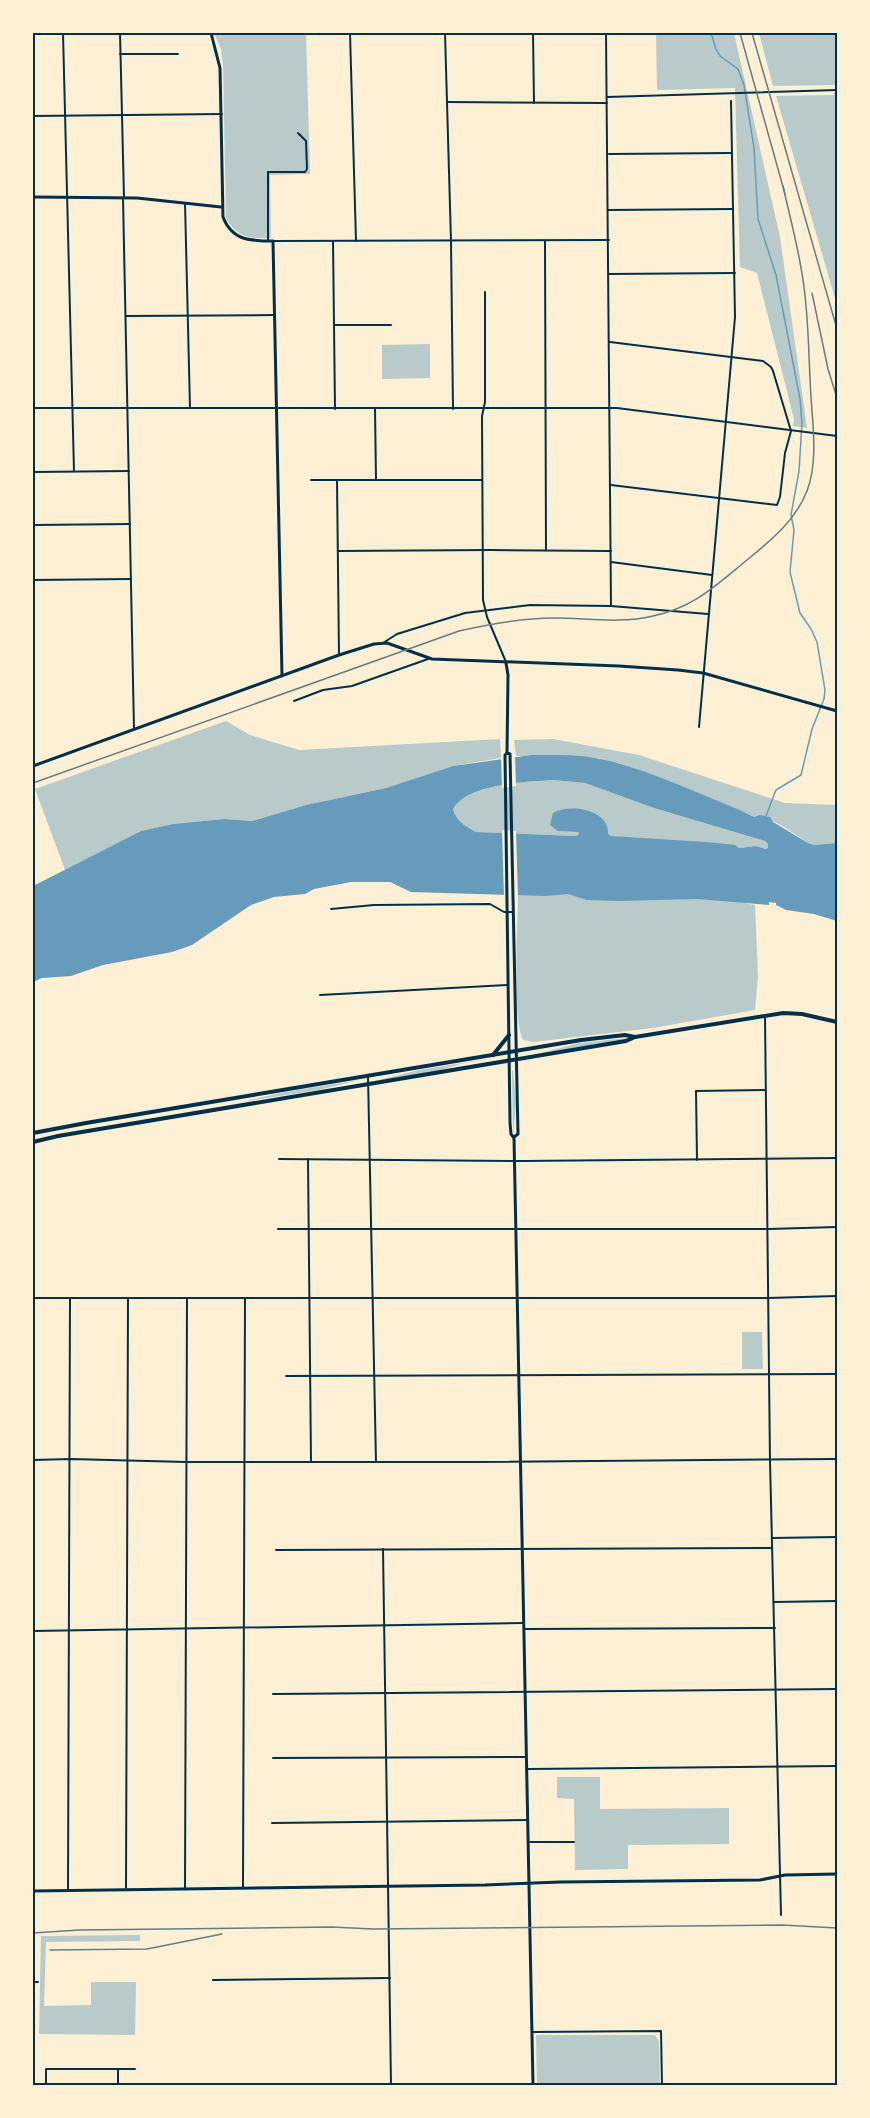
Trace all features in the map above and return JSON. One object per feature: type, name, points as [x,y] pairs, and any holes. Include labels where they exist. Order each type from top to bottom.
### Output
[{"type":"main road","points":[[211,33],[220,68],[221,207],[226,224],[235,234],[249,241],[273,241],[282,676]]},
{"type":"main road","points":[[33,197],[124,198],[221,207]]},
{"type":"main road","points":[[33,766],[339,655],[383,643],[399,645],[428,659],[631,666],[703,673],[837,711]]},
{"type":"main road","points":[[506,663],[508,675],[507,753],[505,755],[507,985],[511,1134],[514,1138],[533,2085]]},
{"type":"main road","points":[[507,753],[510,754],[517,1052],[518,1134],[514,1138]]},
{"type":"main road","points":[[33,1142],[509,1062],[626,1041],[635,1037],[765,1015],[802,1014],[837,1022]]},
{"type":"main road","points":[[493,1056],[509,1035]]},
{"type":"main road","points":[[33,1133],[604,1037],[625,1035],[635,1037]]},
{"type":"main road","points":[[33,1891],[126,1888],[485,1886],[528,1883],[760,1880],[837,1874]]},
{"type":"street","points":[[63,33],[67,116],[74,471]]},
{"type":"street","points":[[120,33],[134,729]]},
{"type":"street","points":[[350,33],[356,241]]},
{"type":"street","points":[[445,33],[453,409]]},
{"type":"street","points":[[533,33],[534,103]]},
{"type":"street","points":[[606,33],[611,606]]},
{"type":"street","points":[[120,54],[178,54]]},
{"type":"street","points":[[607,97],[835,90]]},
{"type":"street","points":[[699,727],[735,317],[731,101]]},
{"type":"street","points":[[447,102],[607,103]]},
{"type":"street","points":[[33,116],[222,114]]},
{"type":"street","points":[[268,241],[267,172],[304,172],[307,169],[306,141],[298,133]]},
{"type":"street","points":[[608,154],[732,153]]},
{"type":"street","points":[[185,203],[190,408]]},
{"type":"street","points":[[608,210],[734,209]]},
{"type":"street","points":[[545,240],[546,550]]},
{"type":"street","points":[[273,241],[609,240]]},
{"type":"street","points":[[333,241],[335,409]]},
{"type":"street","points":[[609,274],[735,273]]},
{"type":"street","points":[[484,292],[485,402],[482,416],[482,550],[485,610],[506,663]]},
{"type":"street","points":[[126,316],[275,315]]},
{"type":"street","points":[[334,325],[391,325]]},
{"type":"street","points":[[610,342],[763,361],[771,367],[791,431],[785,453],[777,505],[611,485]]},
{"type":"street","points":[[33,408],[483,410],[610,408],[837,436]]},
{"type":"street","points":[[375,408],[376,480]]},
{"type":"street","points":[[33,472],[129,471]]},
{"type":"street","points":[[311,480],[482,480]]},
{"type":"street","points":[[337,480],[339,655]]},
{"type":"street","points":[[33,525],[130,524]]},
{"type":"street","points":[[338,551],[611,551]]},
{"type":"street","points":[[611,562],[712,575]]},
{"type":"street","points":[[33,580],[131,579]]},
{"type":"street","points":[[383,643],[397,634],[421,626],[485,610],[530,605],[611,606],[708,614]]},
{"type":"street","points":[[294,701],[323,690],[352,686],[428,659]]},
{"type":"street","points":[[331,909],[374,905],[490,904],[507,912],[513,912]]},
{"type":"street","points":[[320,995],[507,985]]},
{"type":"street","points":[[765,1015],[770,1461],[781,1915]]},
{"type":"street","points":[[368,1076],[376,1462]]},
{"type":"street","points":[[696,1160],[696,1091],[766,1090]]},
{"type":"street","points":[[279,1159],[767,1160],[837,1158]]},
{"type":"street","points":[[308,1159],[308,1299],[312,1376],[311,1462]]},
{"type":"street","points":[[278,1228],[769,1229],[837,1227]]},
{"type":"street","points":[[33,1298],[373,1299],[837,1296]]},
{"type":"street","points":[[68,1889],[70,1298]]},
{"type":"street","points":[[126,1888],[128,1298]]},
{"type":"street","points":[[185,1888],[186,1298]]},
{"type":"street","points":[[243,1887],[245,1298]]},
{"type":"street","points":[[286,1376],[837,1374]]},
{"type":"street","points":[[33,1460],[128,1459],[186,1462],[837,1460]]},
{"type":"street","points":[[772,1538],[837,1537]]},
{"type":"street","points":[[276,1550],[772,1548]]},
{"type":"street","points":[[383,1549],[391,2085]]},
{"type":"street","points":[[773,1602],[837,1601]]},
{"type":"street","points":[[33,1631],[524,1623]]},
{"type":"street","points":[[524,1629],[775,1628]]},
{"type":"street","points":[[273,1694],[837,1689]]},
{"type":"street","points":[[273,1758],[526,1757]]},
{"type":"street","points":[[526,1769],[837,1766]]},
{"type":"street","points":[[272,1823],[527,1820]]},
{"type":"street","points":[[527,1842],[574,1842]]},
{"type":"street","points":[[213,1980],[390,1978]]},
{"type":"street","points":[[33,1982],[38,1982]]},
{"type":"street","points":[[532,2032],[661,2031],[662,2085]]},
{"type":"street","points":[[46,2085],[46,2069],[135,2069]]},
{"type":"street","points":[[118,2069],[118,2085]]},
{"type":"shaded area","points":[[214,33],[306,33],[310,174],[270,175],[271,238],[245,236],[235,230],[226,218],[223,65],[221,49]]},
{"type":"shaded area","points":[[656,33],[734,33],[780,237],[807,428],[793,426],[794,419],[757,273],[740,267],[735,88],[657,90]]},
{"type":"shaded area","points":[[759,33],[837,33],[837,85],[773,86]]},
{"type":"shaded area","points":[[834,92],[837,92],[837,305],[776,96],[834,95]]},
{"type":"shaded area","points":[[430,344],[430,378],[382,379],[382,345]]},
{"type":"shaded area","points":[[226,721],[250,735],[299,750],[500,739],[501,758],[453,766],[386,788],[306,805],[252,821],[224,819],[173,824],[141,831],[65,870],[35,789]]},
{"type":"shaded area","points":[[553,739],[639,755],[785,803],[837,805],[837,843],[814,845],[808,843],[767,819],[754,817],[599,758],[516,756],[514,740]]},
{"type":"shaded area","points":[[553,780],[585,783],[654,808],[765,841],[768,848],[756,846],[739,848],[556,829],[579,834],[576,836],[476,832],[459,820],[454,813],[453,809],[460,800],[484,789],[513,783]]},
{"type":"shaded area","points":[[518,894],[568,894],[586,900],[697,899],[735,901],[755,905],[758,976],[755,1010],[653,1028],[533,1042],[523,1040],[517,992]]},
{"type":"shaded area","points":[[627,1039],[529,1056],[579,1043]]},
{"type":"shaded area","points":[[500,1057],[460,1064],[438,1071],[375,1081],[419,1070]]},
{"type":"shaded area","points":[[512,1071],[516,1104],[513,1135]]},
{"type":"shaded area","points":[[359,1080],[319,1090],[241,1102],[285,1092]]},
{"type":"shaded area","points":[[742,1332],[762,1332],[763,1369],[742,1369]]},
{"type":"shaded area","points":[[557,1777],[600,1777],[600,1809],[729,1808],[729,1844],[628,1845],[628,1869],[575,1870],[574,1799],[557,1798]]},
{"type":"shaded area","points":[[140,1935],[140,1941],[46,1942],[44,2006],[91,2005],[91,1982],[136,1982],[135,2035],[39,2034],[41,1936]]},
{"type":"shaded area","points":[[536,2035],[655,2035],[659,2041],[660,2085],[537,2085]]},
{"type":"water","points":[[532,755],[593,757],[654,775],[754,817],[760,815],[770,817],[773,822],[808,843],[814,845],[837,843],[837,921],[814,914],[786,910],[776,903],[769,902],[769,905],[697,899],[620,901],[586,900],[568,894],[546,896],[411,892],[390,882],[351,882],[314,889],[305,894],[274,897],[251,905],[192,945],[172,952],[103,965],[71,976],[42,978],[33,982],[33,886],[141,831],[173,824],[224,819],[252,821],[306,805],[386,788],[453,766]],"holes":[[[553,780],[585,783],[654,808],[765,841],[768,848],[756,846],[739,848],[735,845],[706,842],[611,836],[608,834],[603,819],[596,814],[578,809],[560,810],[553,813],[550,825],[558,831],[578,832],[576,836],[476,832],[459,820],[453,809],[460,800],[471,794],[498,786]]]},
{"type":"pier","points":[[515,754],[516,786],[502,788],[501,755]]},
{"type":"pier","points":[[502,830],[516,831],[518,897],[504,897]]},
{"type":"waterway","points":[[711,33],[720,56],[738,69],[744,85],[754,148],[758,219],[776,275],[800,399],[802,423],[799,471],[791,515],[794,530],[790,572],[800,613],[817,642],[825,690],[824,699],[812,729],[801,775],[776,790],[766,816]]},
{"type":"railway","points":[[740,33],[785,194]]},
{"type":"railway","points":[[752,33],[837,329]]},
{"type":"railway","points":[[33,783],[459,631],[530,619],[615,620],[653,616],[690,603],[720,582],[770,541],[787,523],[807,491],[813,468],[814,433],[805,291],[783,186]]},
{"type":"railway","points":[[812,293],[828,369],[837,398]]},
{"type":"railway","points":[[33,1933],[79,1930],[331,1927],[373,1929],[782,1925],[837,1928]]},
{"type":"railway","points":[[50,1950],[147,1949],[222,1934]]}]
